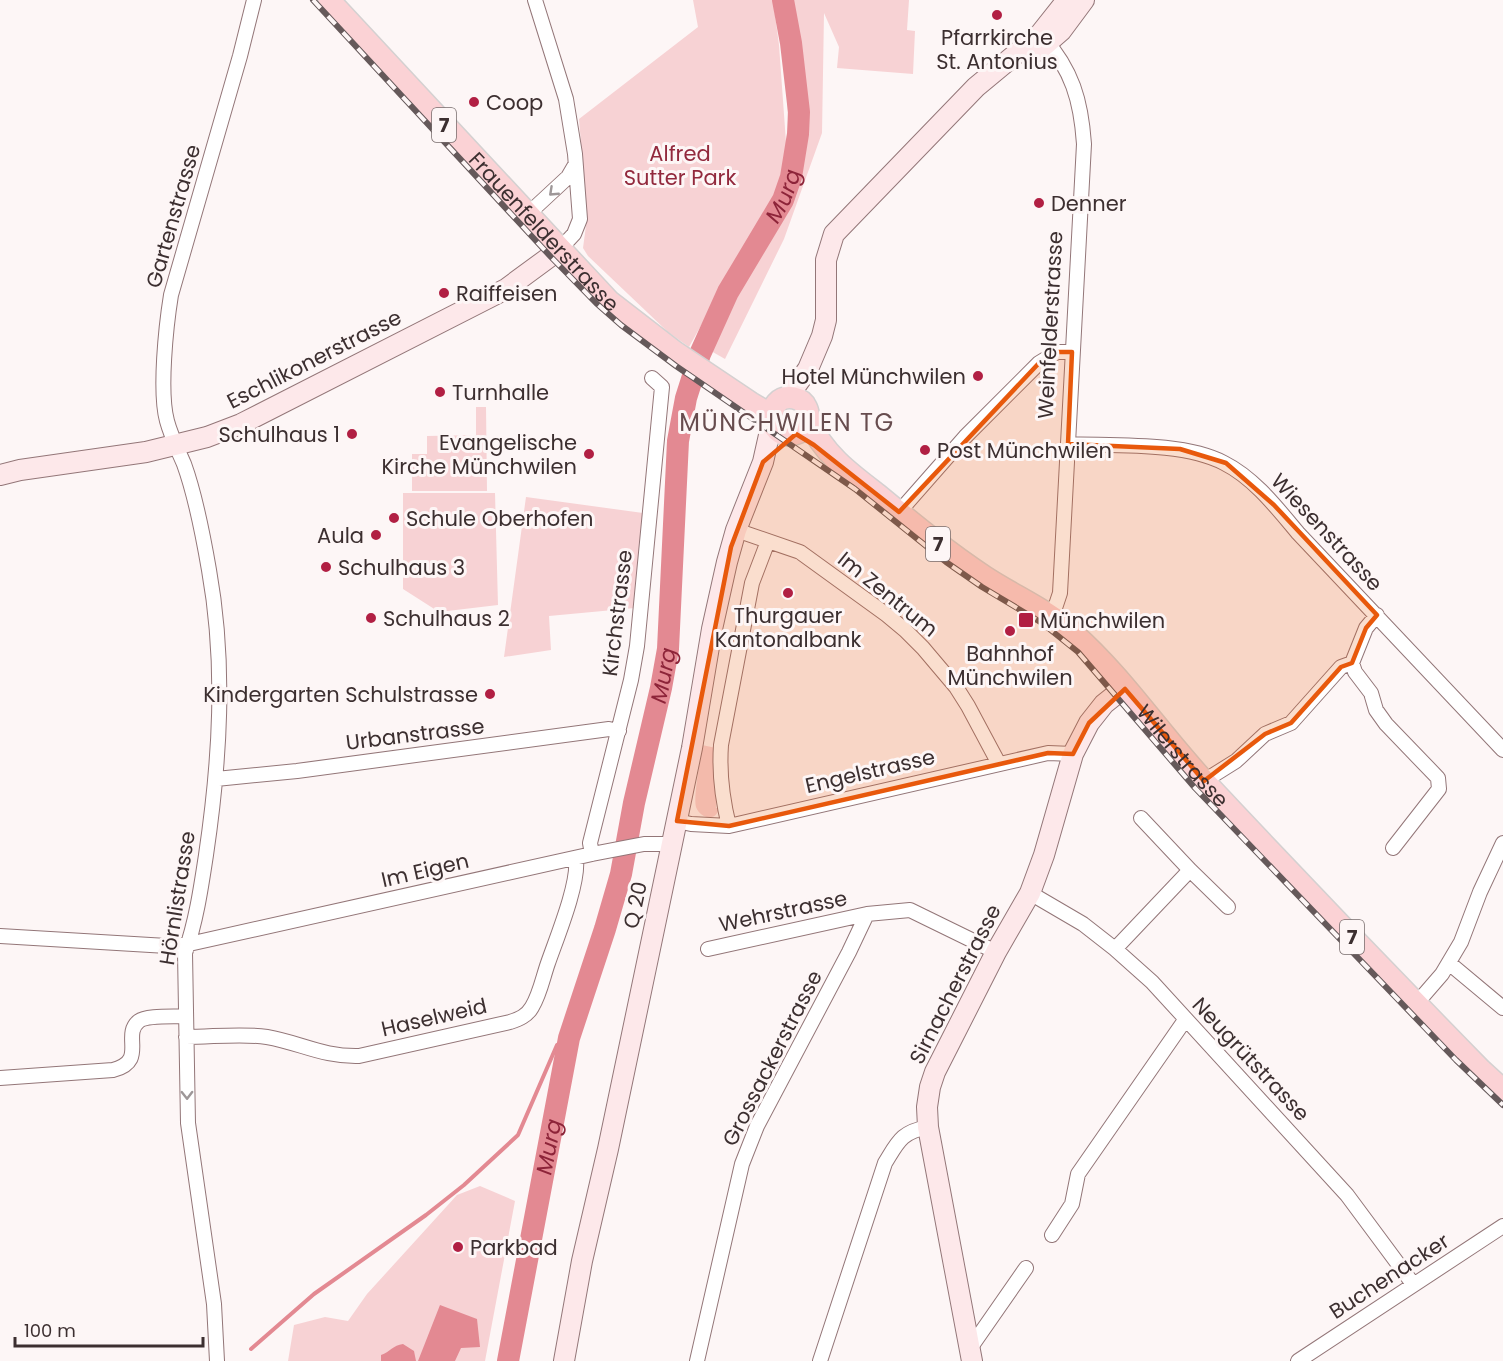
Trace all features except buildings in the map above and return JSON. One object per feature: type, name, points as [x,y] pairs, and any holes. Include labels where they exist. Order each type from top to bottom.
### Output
[{"type":"main road","name":"Frauenfelderstrasse","points":[[328,0],[609,301],[675,352],[711,376],[730,388],[789,416]]},
{"type":"main road","points":[[1044,39],[1067,0]]},
{"type":"main road","points":[[1044,39],[1061,31],[1084,0]]},
{"type":"main road","name":"Q 20","points":[[564,1361],[582,1261],[677,821],[715,618],[736,530],[763,462],[789,416],[822,336],[826,320],[826,260],[834,234],[963,101],[981,93],[1044,39]]},
{"type":"main road","name":"Eschlikonerstrasse","points":[[0,475],[176,446],[241,424],[507,289],[560,250]]},
{"type":"main road","name":"Wilerstrasse","points":[[789,416],[833,457],[943,548],[987,578],[1052,616],[1072,632],[1096,655],[1204,781],[1416,1004],[1503,1090]]},
{"type":"main road","name":"Sirnacherstrasse","points":[[971,1354],[928,1127],[927,1107],[930,1087],[934,1072],[996,952],[1030,893],[1044,855],[1073,754],[1089,723],[1104,704],[1124,688]]},
{"type":"street","name":"Gartenstrasse","points":[[176,446],[167,422],[164,405],[167,322],[170,304],[254,0]]},
{"type":"street","points":[[535,0],[566,99],[575,165],[580,219],[574,234],[560,250]]},
{"type":"street","name":"Weinfelderstrasse","points":[[1044,39],[1057,53],[1073,84],[1083,123],[1084,144],[1060,593],[1052,616]]},
{"type":"street","points":[[527,215],[568,177],[575,165]]},
{"type":"street","points":[[899,512],[965,437],[1039,363],[1057,352],[1072,352]]},
{"type":"street","name":"Kirchstrasse","points":[[592,854],[590,843],[619,731],[637,646],[662,387],[652,378]]},
{"type":"street","name":"Wiesenstrasse","points":[[1068,444],[1180,449],[1226,463],[1247,478],[1274,505],[1503,750]]},
{"type":"street","name":"Hörnlistrasse","points":[[176,446],[184,465],[201,529],[214,601],[220,708],[216,779],[202,881],[189,944],[185,953],[188,1123],[214,1304],[217,1361]]},
{"type":"street","name":"Im Zentrum","points":[[736,530],[800,552],[905,630],[956,687],[999,764]]},
{"type":"street","points":[[729,826],[723,803],[719,770],[721,745],[752,583],[768,541]]},
{"type":"street","points":[[1377,615],[1366,628],[1352,663],[1355,672],[1371,693],[1376,710],[1386,724],[1438,778],[1440,783],[1438,789],[1393,848]]},
{"type":"street","points":[[1204,781],[1236,761],[1265,734],[1291,723],[1341,667],[1352,663]]},
{"type":"street","name":"Urbanstrasse","points":[[216,779],[609,729],[619,731]]},
{"type":"street","name":"Engelstrasse","points":[[677,821],[729,826],[1055,752],[1073,754]]},
{"type":"street","points":[[1141,818],[1228,907]]},
{"type":"street","points":[[1416,1004],[1431,989],[1461,942],[1480,892],[1503,843]]},
{"type":"street","name":"Im Eigen","points":[[0,936],[167,946],[189,944],[592,854],[644,844],[672,844]]},
{"type":"street","name":"Haselweid","points":[[186,1037],[264,1037],[323,1054],[341,1057],[359,1056],[524,1017],[538,994],[575,875],[576,859]]},
{"type":"street","points":[[1115,948],[1190,870]]},
{"type":"street","name":"Neugrütstrasse","points":[[1030,893],[1083,924],[1115,948],[1152,982],[1347,1195],[1413,1284]]},
{"type":"street","points":[[867,914],[910,910],[996,952]]},
{"type":"street","name":"Wehrstrasse","points":[[708,949],[867,914]]},
{"type":"street","name":"Grossackerstrasse","points":[[697,1361],[742,1164],[748,1147],[867,914]]},
{"type":"street","points":[[1449,963],[1503,1008]]},
{"type":"street","points":[[0,1078],[113,1070],[123,1067],[130,1061],[135,1027],[139,1021],[148,1018],[186,1016]]},
{"type":"street","points":[[1052,1235],[1072,1204],[1078,1174],[1185,1020]]},
{"type":"street","points":[[820,1361],[885,1163],[901,1138],[915,1129],[928,1127]]},
{"type":"street","name":"Buchenacker","points":[[1298,1361],[1503,1226]]},
{"type":"street","points":[[971,1354],[1026,1268]]},
{"type":"highlighted area","points":[[1057,352],[1072,352],[1068,444],[1180,449],[1226,463],[1274,505],[1377,615],[1366,628],[1352,663],[1341,667],[1291,723],[1265,734],[1204,781],[1125,689],[1089,723],[1073,754],[1048,753],[729,826],[677,821],[731,547],[763,462],[796,434],[814,445],[899,512],[1039,363]]},
{"type":"green space","name":"Alfred Sutter Park","points":[[693,0],[773,0],[779,45],[788,170],[689,347],[668,332],[588,256],[583,248],[587,218],[579,119],[698,27]]},
{"type":"green space","points":[[775,0],[909,0],[907,30],[915,31],[913,74],[837,68],[839,47],[824,13],[822,133],[784,239],[725,359],[697,343],[790,170],[785,47]]},
{"type":"green space","points":[[476,407],[486,407],[487,491],[412,491],[412,454],[427,454],[427,436],[476,435]]},
{"type":"green space","points":[[403,493],[495,493],[498,605],[439,612],[403,589]]},
{"type":"green space","points":[[526,497],[643,513],[635,608],[549,616],[551,650],[504,657]]},
{"type":"green space","points":[[702,745],[716,748],[716,808],[719,808],[715,816],[711,817],[701,814],[695,802]]},
{"type":"green space","name":"Parkbad","points":[[480,1186],[515,1201],[485,1361],[288,1361],[294,1325],[325,1317],[348,1321],[367,1294],[457,1195]]},
{"type":"shaded area","points":[[440,1305],[477,1319],[480,1347],[461,1348],[455,1361],[418,1361]]},
{"type":"shaded area","points":[[403,1344],[414,1351],[416,1361],[381,1361],[381,1355]]},
{"type":"waterway","name":"Murg","points":[[508,1361],[569,1038],[621,874],[634,803],[661,688],[668,649],[678,441],[686,398],[700,354],[728,292],[783,200],[791,177],[799,112],[791,43],[783,0]]},
{"type":"waterway","points":[[251,1349],[314,1294],[426,1215],[464,1185],[518,1135],[557,1045],[568,1042]]},
{"type":"railway","points":[[313,0],[551,257],[621,325],[676,366],[855,489],[946,562],[1042,623],[1078,652],[1195,788],[1456,1060],[1503,1105]]},
{"type":"place","name":"Pfarrkirche St. Antonius","points":[[997,15]]},
{"type":"place","name":"Coop","points":[[474,102]]},
{"type":"place","name":"Denner","points":[[1039,203]]},
{"type":"place","name":"Raiffeisen","points":[[444,293]]},
{"type":"place","name":"Hotel Münchwilen","points":[[978,376]]},
{"type":"place","name":"Turnhalle","points":[[440,392]]},
{"type":"place","name":"Schulhaus 1","points":[[352,434]]},
{"type":"place","name":"Post Münchwilen","points":[[925,450]]},
{"type":"place","name":"Evangelische Kirche Münchwilen","points":[[589,454]]},
{"type":"place","name":"Schule Oberhofen","points":[[394,518]]},
{"type":"place","name":"Aula","points":[[376,535]]},
{"type":"place","name":"Schulhaus 3","points":[[326,567]]},
{"type":"place","name":"Thurgauer Kantonalbank","points":[[788,593]]},
{"type":"place","name":"Schulhaus 2","points":[[371,618]]},
{"type":"place","name":"Münchwilen","points":[[1026,620]]},
{"type":"place","name":"Bahnhof Münchwilen","points":[[1010,631]]},
{"type":"place","name":"Kindergarten Schulstrasse","points":[[490,694]]},
{"type":"place","name":"Parkbad","points":[[458,1247]]},
{"type":"district","name":"MÜNCHWILEN TG","points":[[787,422]]}]
